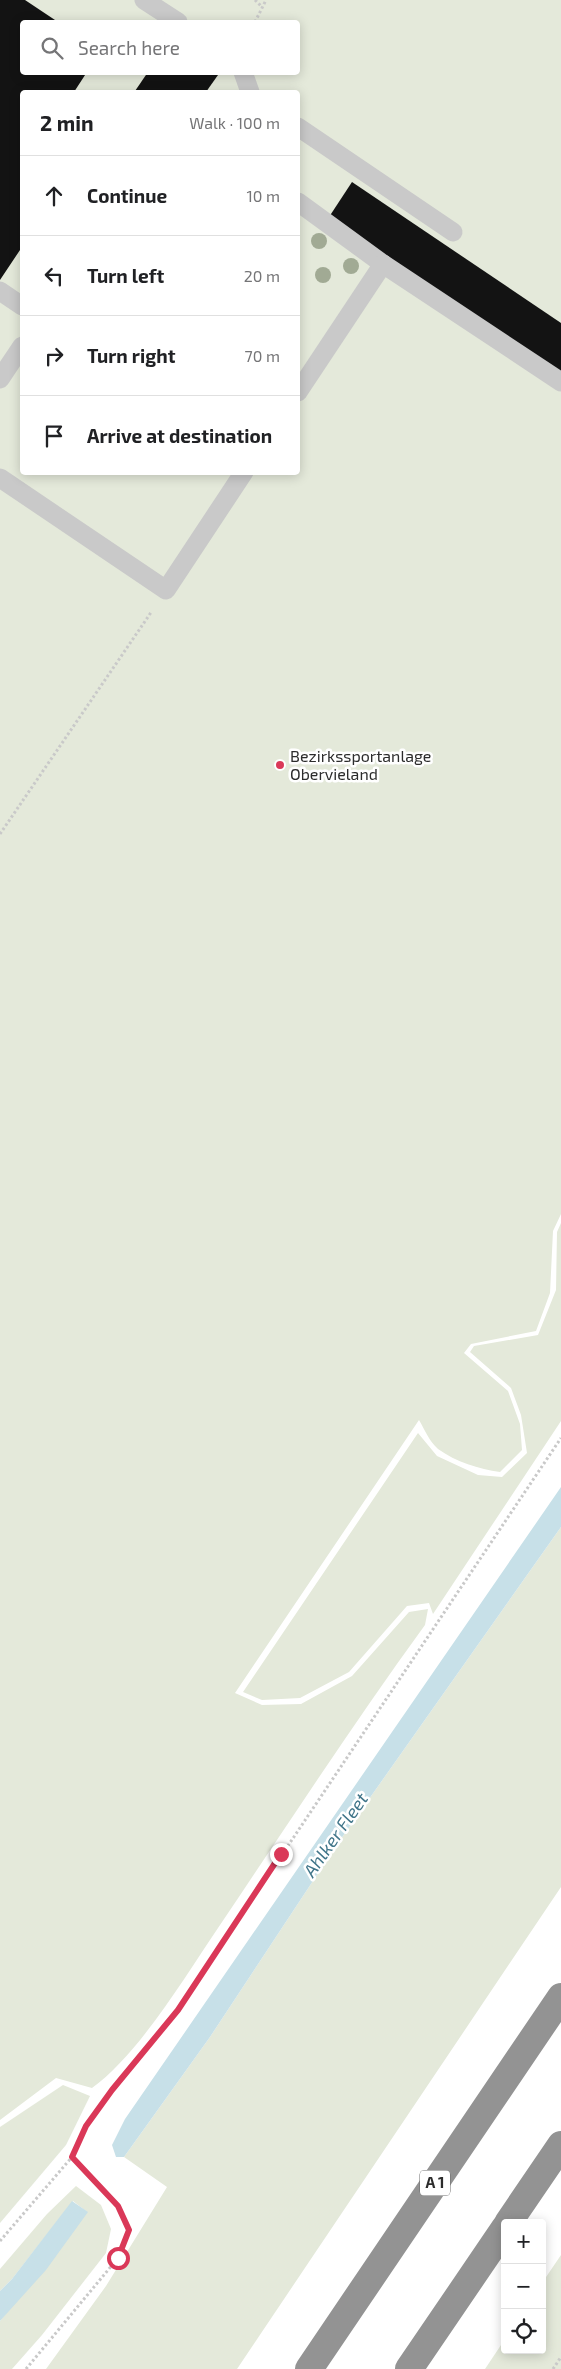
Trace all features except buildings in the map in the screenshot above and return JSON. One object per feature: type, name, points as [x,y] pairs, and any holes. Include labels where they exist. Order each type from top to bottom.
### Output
[{"type":"highway","name":"A 1","points":[[309,2369],[561,1997]]},
{"type":"highway","points":[[511,2219],[561,2145]]},
{"type":"highway","points":[[409,2369],[501,2234]]},
{"type":"lane","points":[[144,0],[175,20]]},
{"type":"lane","points":[[235,90],[238,75]]},
{"type":"lane","points":[[244,75],[249,90]]},
{"type":"lane","points":[[300,128],[453,232]]},
{"type":"lane","points":[[300,203],[383,264],[561,382]]},
{"type":"lane","points":[[300,389],[383,264]]},
{"type":"lane","points":[[0,291],[20,305]]},
{"type":"lane","points":[[0,379],[20,349]]},
{"type":"lane","points":[[0,478],[166,590],[242,475]]},
{"type":"path","points":[[255,0],[262,7]]},
{"type":"path","points":[[257,20],[266,0]]},
{"type":"path","points":[[0,834],[166,590]]},
{"type":"path","points":[[0,2241],[72,2157],[86,2126],[112,2090],[178,2010],[561,1438]]},
{"type":"path","points":[[26,2369],[118,2258],[129,2230],[118,2206],[72,2157]]},
{"type":"path","points":[[553,2369],[561,2357]]},
{"type":"shaded area","name":"Bezirkssportanlage Obervieland","points":[[0,0],[561,0],[561,1214],[553,1231],[550,1293],[536,1331],[471,1344],[464,1353],[508,1391],[520,1424],[522,1450],[500,1472],[476,1467],[452,1458],[438,1449],[419,1420],[235,1693],[262,1705],[301,1704],[352,1676],[409,1612],[428,1609],[425,1625],[346,1738],[176,1991],[143,2036],[109,2074],[92,2088],[56,2078],[0,2120]]},
{"type":"shaded area","points":[[561,1223],[561,1421],[433,1614],[429,1603],[407,1606],[349,1672],[300,1698],[262,1700],[243,1692],[418,1433],[437,1456],[478,1475],[502,1477],[527,1453],[521,1415],[511,1388],[470,1352],[474,1346],[538,1335],[556,1290],[557,1232]]},
{"type":"shaded area","points":[[561,1527],[561,1887],[237,2369],[46,2369],[106,2286],[167,2187],[124,2157],[210,2037],[338,1843]]},
{"type":"shaded area","points":[[63,2085],[90,2096],[66,2145],[0,2223],[0,2127]]},
{"type":"shaded area","points":[[76,2186],[101,2205],[111,2229],[106,2253],[42,2335],[12,2369],[0,2369],[0,2321],[87,2212],[73,2201],[12,2279],[0,2291],[0,2269],[47,2214]]},
{"type":"shaded area","points":[[561,2255],[561,2369],[485,2369],[501,2345],[501,2354],[546,2354],[546,2277]]},
{"type":"water","name":"Ahlker Fleet","points":[[561,1487],[561,1527],[338,1843],[210,2037],[124,2157],[116,2157],[112,2145],[125,2119]]},
{"type":"water","points":[[72,2201],[88,2212],[46,2270],[0,2321],[0,2291],[12,2279]]},
{"type":"place","name":"Bezirkssportanlage Obervieland","points":[[280,765]]},
{"type":"route","points":[[118,2258],[129,2230],[118,2206],[72,2157],[86,2126],[112,2090],[178,2010],[281,1854]]}]
